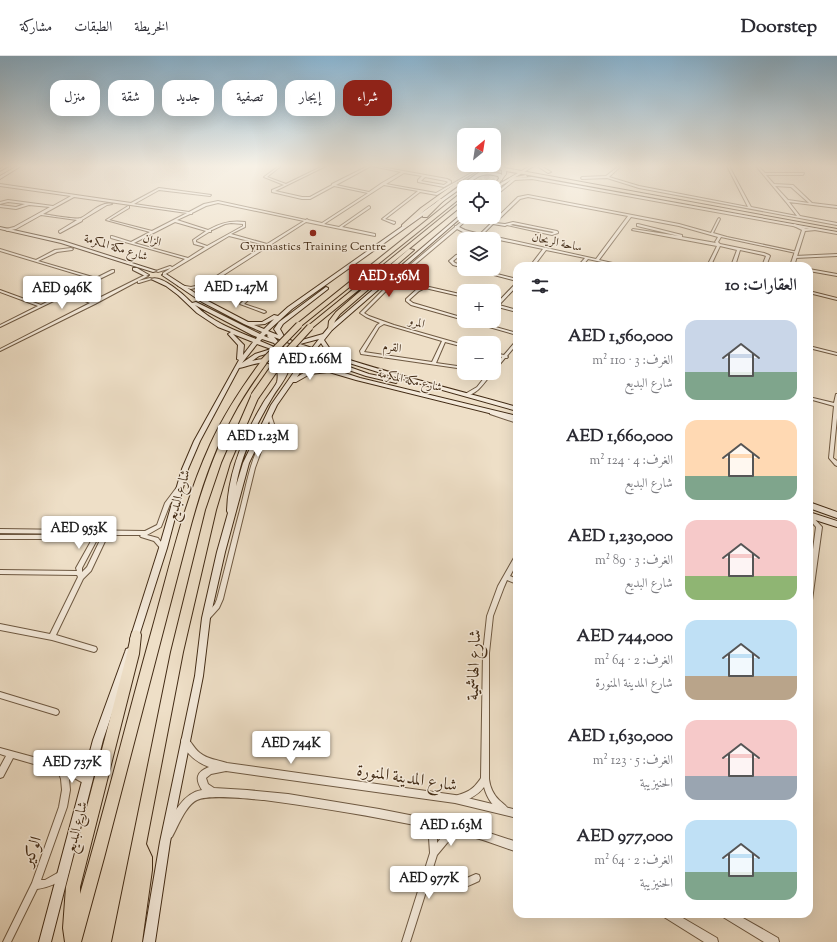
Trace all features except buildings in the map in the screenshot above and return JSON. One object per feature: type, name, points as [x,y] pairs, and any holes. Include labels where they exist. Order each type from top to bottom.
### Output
[{"type":"highway","points":[[404,226],[425,207]]},
{"type":"highway","points":[[377,261],[378,256],[384,249],[433,207]]},
{"type":"highway","points":[[377,261],[446,207]]},
{"type":"highway","points":[[120,942],[177,652],[211,510],[228,456],[255,396],[287,352],[310,327],[427,230],[457,207]]},
{"type":"highway","points":[[330,329],[333,319],[338,313],[421,242],[427,234],[427,230]]},
{"type":"highway","name":"شارع البديع","points":[[73,941],[94,875],[146,671],[192,506],[216,440],[242,393],[272,352],[299,325],[377,261]]},
{"type":"highway","points":[[73,941],[71,928],[73,887],[133,654],[136,635]]},
{"type":"highway","points":[[134,942],[145,870],[145,857],[139,844]]},
{"type":"main road","name":"شارع البديع","points":[[46,942],[94,752],[106,713],[136,635],[189,457],[232,374],[260,337],[266,333],[279,317],[306,296],[431,207]]},
{"type":"main road","points":[[710,207],[765,219]]},
{"type":"main road","points":[[717,207],[837,229]]},
{"type":"main road","points":[[737,207],[797,218]]},
{"type":"main road","points":[[741,207],[797,218],[837,229]]},
{"type":"main road","points":[[149,942],[165,842],[184,740],[198,676],[206,618],[221,552],[246,463],[269,415],[302,361],[311,353],[330,329],[457,219]]},
{"type":"main road","name":"شارع مكة المكرمة","points":[[0,230],[16,230],[62,242],[156,271],[164,275]]},
{"type":"main road","name":"شارع مكة المكرمة","points":[[0,230],[59,245],[136,269],[149,277],[168,285],[190,302],[199,312],[220,326],[274,350],[283,351],[302,361],[373,383],[482,408],[513,417]]},
{"type":"main road","points":[[423,249],[424,256]]},
{"type":"main road","points":[[302,361],[278,332],[279,327],[288,317],[340,277],[344,270]]},
{"type":"main road","points":[[149,277],[156,271]]},
{"type":"main road","points":[[149,277],[164,275],[202,300],[247,324],[287,342],[294,344],[323,337]]},
{"type":"main road","points":[[388,280],[399,276]]},
{"type":"main road","points":[[247,324],[270,320],[297,300],[306,296]]},
{"type":"main road","points":[[190,302],[260,337],[276,342],[287,342]]},
{"type":"main road","points":[[220,326],[232,334],[241,346],[240,362]]},
{"type":"main road","points":[[279,327],[286,335],[303,339],[316,337],[330,329]]},
{"type":"main road","points":[[232,517],[230,501],[232,484],[254,427],[287,368],[287,359],[283,351],[266,333]]},
{"type":"main road","points":[[323,337],[328,350],[369,366],[374,370]]},
{"type":"main road","name":"شارع مكة المكرمة","points":[[294,344],[311,353],[513,408]]},
{"type":"main road","points":[[232,374],[251,358],[274,350]]},
{"type":"main road","points":[[283,351],[292,350],[311,353],[368,375],[405,383],[425,385]]},
{"type":"main road","points":[[227,384],[245,365],[259,361],[266,361],[277,365],[280,369],[280,381]]},
{"type":"main road","points":[[285,390],[297,378],[309,372],[334,372]]},
{"type":"main road","points":[[813,506],[837,515]]},
{"type":"main road","points":[[813,516],[833,523]]},
{"type":"street","points":[[16,230],[52,207]]},
{"type":"street","points":[[60,232],[101,207]]},
{"type":"street","points":[[127,207],[108,220],[152,232]]},
{"type":"street","points":[[154,207],[191,213]]},
{"type":"street","points":[[131,243],[202,207]]},
{"type":"street","points":[[247,207],[374,235]]},
{"type":"street","points":[[323,223],[348,207]]},
{"type":"street","points":[[340,227],[368,207]]},
{"type":"street","points":[[394,223],[383,219],[399,207]]},
{"type":"street","points":[[501,215],[509,207]]},
{"type":"street","points":[[585,207],[796,252]]},
{"type":"street","points":[[698,207],[816,229]]},
{"type":"street","points":[[746,207],[789,215],[797,218]]},
{"type":"street","points":[[791,207],[797,218]]},
{"type":"street","points":[[789,215],[794,213]]},
{"type":"street","points":[[41,214],[81,220]]},
{"type":"street","points":[[597,260],[630,216]]},
{"type":"street","points":[[712,233],[719,219]]},
{"type":"street","points":[[198,292],[202,287],[307,220]]},
{"type":"street","points":[[176,221],[210,230]]},
{"type":"street","points":[[164,275],[207,247],[244,226],[244,223],[237,221],[227,222],[210,230],[194,242],[207,247]]},
{"type":"street","points":[[500,224],[552,234],[557,232],[513,223],[508,225]]},
{"type":"street","points":[[399,276],[461,224]]},
{"type":"street","points":[[482,232],[491,224]]},
{"type":"street","points":[[638,225],[684,238]]},
{"type":"street","points":[[795,225],[804,230],[837,229]]},
{"type":"street","name":"ساحة الريحان","points":[[456,228],[469,232]]},
{"type":"street","points":[[647,233],[650,228]]},
{"type":"street","points":[[633,230],[684,238],[767,255],[765,262]]},
{"type":"street","points":[[793,262],[804,230]]},
{"type":"street","name":"ساحة الريحان","points":[[452,231],[464,231]]},
{"type":"street","points":[[230,235],[268,245]]},
{"type":"street","points":[[719,245],[716,242],[720,236]]},
{"type":"street","name":"الزان","points":[[112,237],[187,260]]},
{"type":"street","points":[[711,262],[719,245],[724,244],[727,238]]},
{"type":"street","name":"ساحة الريحان","points":[[501,239],[606,262]]},
{"type":"street","points":[[56,251],[60,247],[59,245]]},
{"type":"street","points":[[37,260],[56,251],[72,249]]},
{"type":"street","points":[[535,262],[545,249]]},
{"type":"street","points":[[734,262],[739,249]]},
{"type":"street","points":[[0,250],[96,279]]},
{"type":"street","points":[[795,256],[837,255]]},
{"type":"street","points":[[457,256],[451,261],[457,265]]},
{"type":"street","points":[[584,262],[587,258]]},
{"type":"street","points":[[156,271],[187,260]]},
{"type":"street","points":[[0,326],[113,271]]},
{"type":"street","points":[[813,271],[837,275]]},
{"type":"street","points":[[220,276],[258,287],[258,289],[242,304],[264,312]]},
{"type":"street","name":"المرو","points":[[399,276],[386,290],[363,310],[362,313],[365,316],[457,344]]},
{"type":"street","points":[[500,276],[513,279]]},
{"type":"street","points":[[0,350],[149,277]]},
{"type":"street","points":[[180,286],[191,288],[202,287]]},
{"type":"street","points":[[457,294],[425,287],[418,290],[407,300],[412,304],[457,317]]},
{"type":"street","points":[[191,288],[198,292],[202,300]]},
{"type":"street","points":[[501,300],[513,288]]},
{"type":"street","points":[[0,291],[40,306]]},
{"type":"street","points":[[68,293],[94,303]]},
{"type":"street","points":[[813,293],[837,299]]},
{"type":"street","points":[[501,306],[513,310]]},
{"type":"street","name":"القرم","points":[[384,322],[376,328],[362,353],[457,367]]},
{"type":"street","points":[[495,328],[513,333]]},
{"type":"street","points":[[434,363],[444,340]]},
{"type":"street","points":[[501,362],[513,347]]},
{"type":"street","points":[[813,347],[837,354]]},
{"type":"street","points":[[501,356],[506,357]]},
{"type":"street","points":[[466,394],[478,388],[484,380]]},
{"type":"street","points":[[478,388],[480,398]]},
{"type":"street","points":[[837,395],[831,458],[837,464]]},
{"type":"street","points":[[813,399],[836,405]]},
{"type":"street","points":[[482,408],[513,420]]},
{"type":"street","points":[[206,618],[217,606],[220,599],[253,468],[260,446],[266,434],[273,427],[269,415]]},
{"type":"street","points":[[106,535],[143,534],[154,531],[161,523],[168,503],[181,484]]},
{"type":"street","points":[[813,520],[819,527],[813,564]]},
{"type":"street","points":[[819,527],[833,523]]},
{"type":"street","points":[[0,531],[97,535]]},
{"type":"street","points":[[80,575],[79,568],[97,535]]},
{"type":"street","points":[[0,537],[97,535],[150,536],[158,541],[163,548]]},
{"type":"street","points":[[52,637],[80,575],[89,569],[106,535]]},
{"type":"street","name":"شارع الهاشمية","points":[[504,810],[494,802],[488,791],[485,779],[486,646],[492,610],[506,577],[513,565]]},
{"type":"street","points":[[0,572],[80,575]]},
{"type":"street","points":[[506,577],[513,580]]},
{"type":"street","points":[[0,628],[52,637],[94,649]]},
{"type":"street","points":[[0,695],[56,712]]},
{"type":"street","name":"شارع المدينة المنورة","points":[[184,740],[194,756],[200,760],[227,767],[455,799],[513,813]]},
{"type":"street","points":[[0,751],[62,768],[87,781]]},
{"type":"street","points":[[62,768],[83,763],[94,752]]},
{"type":"street","points":[[0,774],[11,754]]},
{"type":"street","points":[[211,792],[202,784],[201,780],[204,774],[215,768],[227,767]]},
{"type":"street","name":"الوكير","points":[[7,942],[34,885],[65,796],[65,779],[62,768]]},
{"type":"street","points":[[455,799],[467,797],[478,790],[485,779]]},
{"type":"street","points":[[165,842],[184,808],[190,801],[197,796],[211,792],[250,794],[308,802],[456,829],[513,846]]},
{"type":"street","points":[[406,942],[434,853],[433,837],[426,823]]},
{"type":"street","points":[[434,853],[444,840],[456,829]]},
{"type":"street","points":[[34,885],[46,884],[64,872]]},
{"type":"street","points":[[428,873],[449,885],[455,886],[465,884],[476,878]]},
{"type":"street","points":[[46,884],[58,896]]},
{"type":"street","points":[[674,918],[713,942]]},
{"type":"street","points":[[733,918],[774,942]]},
{"type":"place","name":"Gymnastics Training Centre","points":[[313,233]]}]
